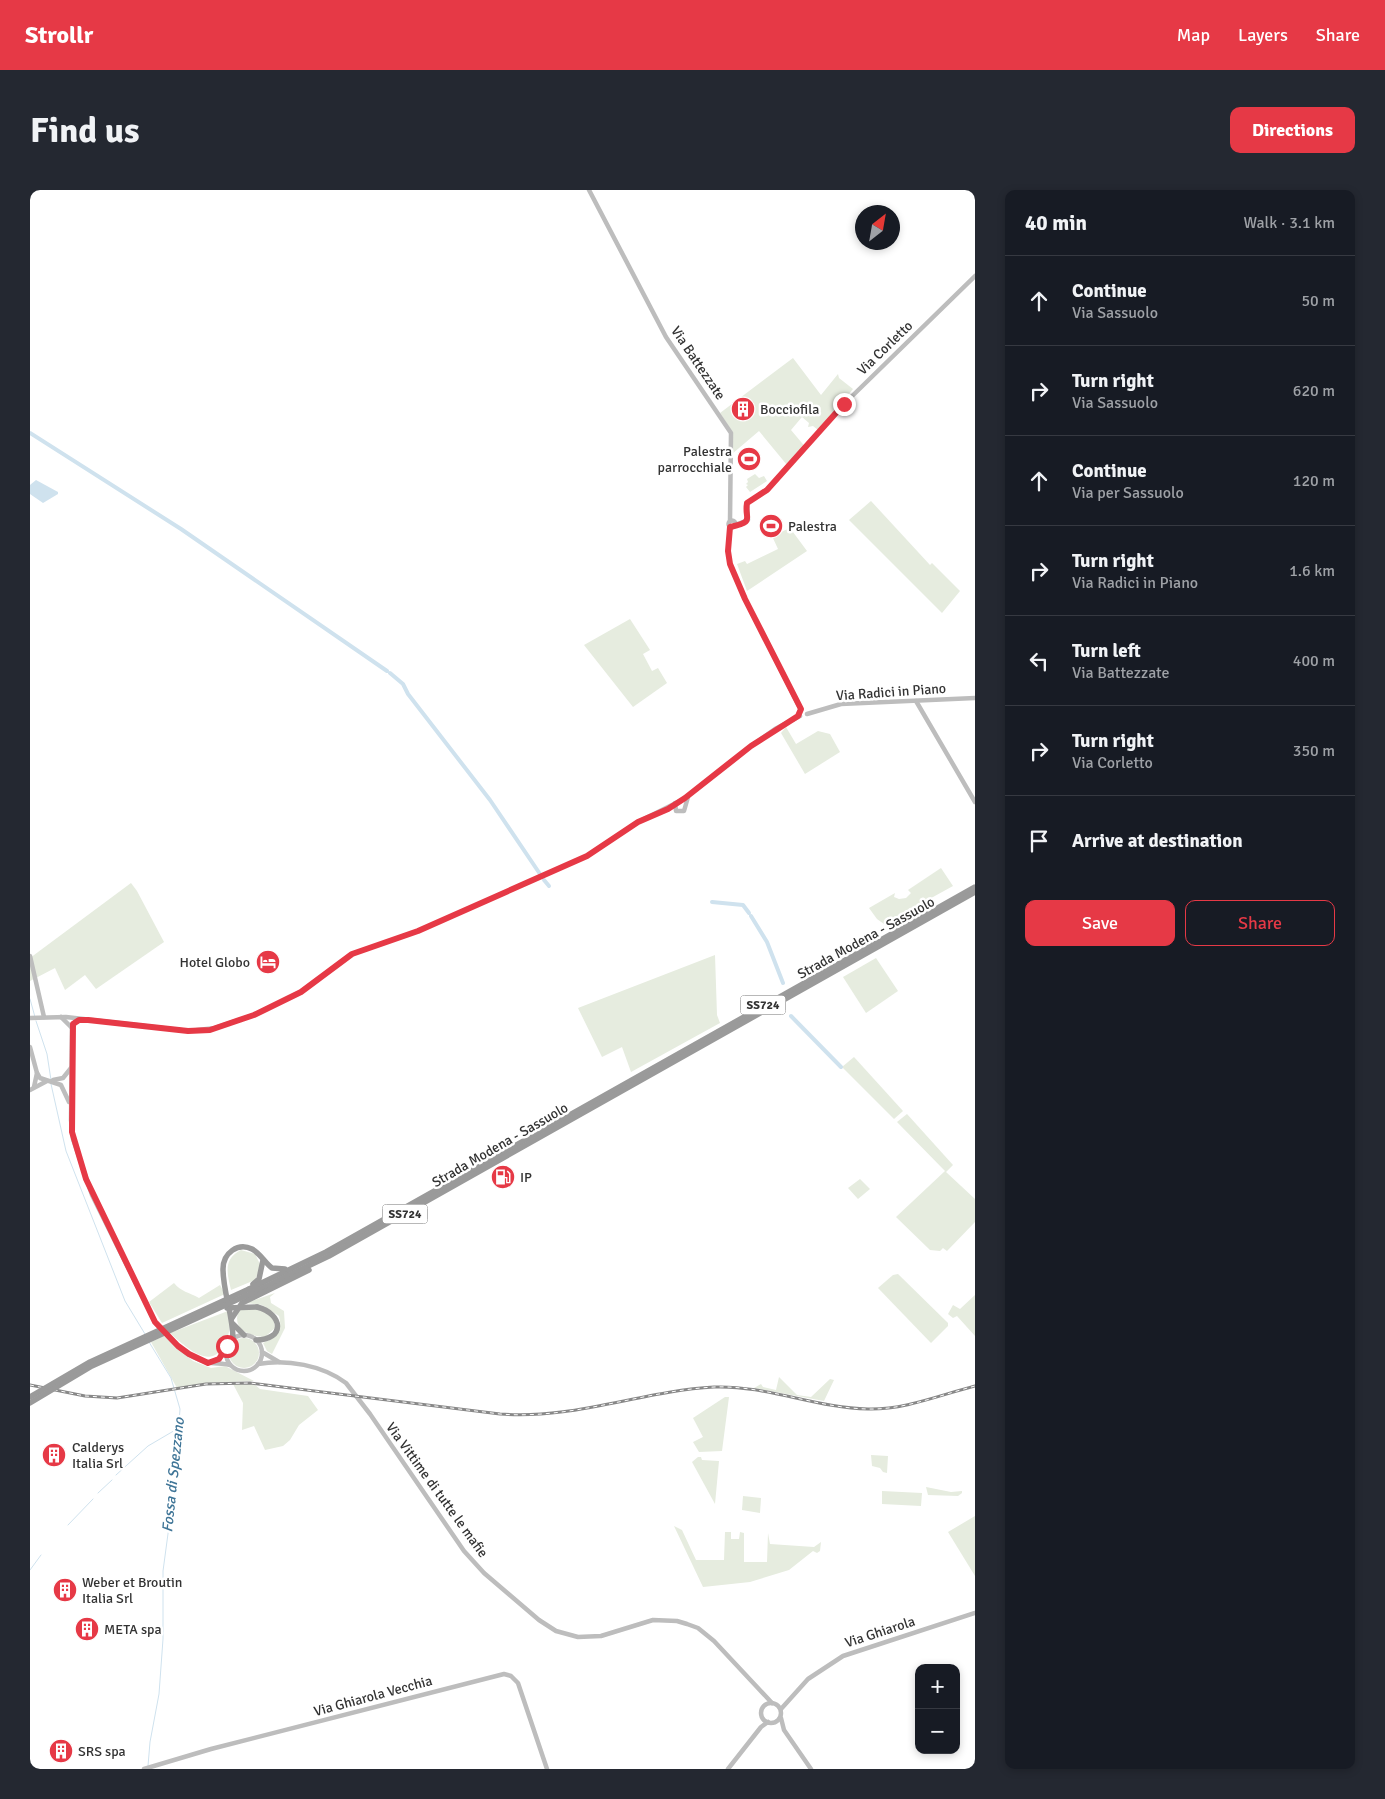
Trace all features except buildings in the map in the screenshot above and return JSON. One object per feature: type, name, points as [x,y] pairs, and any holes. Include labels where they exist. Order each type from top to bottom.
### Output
[{"type":"highway","name":"Strada Modena - Sassuolo","points":[[30,1403],[92,1366],[216,1310],[250,1289],[326,1252],[975,887]]},
{"type":"highway","name":"Strada Modena - Sassuolo","points":[[30,1397],[90,1362],[234,1296],[329,1256],[975,892]]},
{"type":"highway","points":[[233,1339],[223,1270],[225,1258],[234,1249],[245,1247],[256,1251],[272,1268],[279,1270],[299,1265]]},
{"type":"highway","points":[[232,1322],[237,1307],[242,1303],[293,1279],[329,1256]]},
{"type":"highway","points":[[250,1289],[259,1279],[263,1260]]},
{"type":"highway","points":[[216,1310],[237,1306],[257,1307],[274,1315],[278,1325],[273,1336],[256,1340]]},
{"type":"highway","points":[[232,1322],[244,1335]]},
{"type":"street","name":"Via Battezzate","points":[[589,190],[666,337],[732,433],[730,521],[734,522],[735,525]]},
{"type":"street","name":"Via Corletto","points":[[735,525],[749,518],[747,503],[767,490],[844,404],[975,276]]},
{"type":"street","points":[[735,525],[728,551],[730,564],[745,599],[803,713]]},
{"type":"street","name":"Via Radici in Piano","points":[[35,1018],[60,1017],[188,1031],[210,1030],[226,1026],[254,1015],[301,992],[352,954],[418,931],[587,856],[638,822],[688,796],[775,729],[803,713],[841,704],[975,698]]},
{"type":"street","points":[[916,701],[975,802]]},
{"type":"street","points":[[686,806],[688,796]]},
{"type":"street","points":[[676,810],[677,802],[684,802],[686,806]]},
{"type":"street","name":"Via Radici in Piano","points":[[664,810],[683,812],[686,806]]},
{"type":"street","points":[[30,956],[35,1018]]},
{"type":"street","points":[[60,1017],[72,1028]]},
{"type":"street","points":[[88,1020],[75,1022],[72,1028],[72,1139],[86,1179],[152,1316],[178,1346],[189,1354],[208,1363],[230,1365],[242,1372],[251,1370],[258,1364],[262,1352],[256,1340],[244,1335],[233,1339],[219,1359],[208,1363]]},
{"type":"street","points":[[30,1047],[37,1073],[32,1089]]},
{"type":"street","points":[[32,1089],[45,1080],[54,1080],[66,1076],[71,1067]]},
{"type":"street","points":[[37,1073],[45,1080]]},
{"type":"street","points":[[54,1080],[66,1090],[71,1108]]},
{"type":"street","points":[[226,1351],[230,1365]]},
{"type":"street","name":"Via Vittime di tutte le mafie","points":[[262,1352],[270,1359],[282,1363]]},
{"type":"street","name":"Via Vittime di tutte le mafie","points":[[258,1364],[282,1363],[319,1368],[332,1373],[346,1383],[469,1557],[484,1573],[548,1627],[569,1635],[589,1637],[654,1620],[677,1621],[706,1634],[774,1703]]},
{"type":"street","name":"Via Ghiarola","points":[[781,1710],[790,1698],[818,1670],[853,1651],[975,1613]]},
{"type":"street","name":"Via Ghiarola Vecchia","points":[[144,1769],[504,1674],[511,1676],[518,1683],[547,1769]]},
{"type":"street","points":[[758,1731],[764,1700],[759,1686]]},
{"type":"street","points":[[763,1706],[790,1698]]},
{"type":"street","points":[[774,1703],[781,1710],[784,1730],[811,1769]]},
{"type":"street","points":[[728,1769],[758,1731],[781,1716]]},
{"type":"street","points":[[762,1718],[784,1730]]},
{"type":"shaded area","points":[[793,358],[821,395],[838,374],[839,378],[853,389],[818,430],[813,426],[808,427],[809,423],[802,417],[791,430],[807,449],[795,463],[794,461],[787,465],[759,431],[732,454],[733,433],[720,413]]},
{"type":"shaded area","points":[[755,474],[759,478],[764,476],[767,481],[750,492],[746,487],[748,485],[746,484],[748,482],[747,479]]},
{"type":"shaded area","points":[[871,501],[930,565],[932,563],[960,591],[942,613],[849,520]]},
{"type":"shaded area","points":[[790,528],[807,551],[747,591],[737,564],[745,561],[747,564],[778,549],[772,536]]},
{"type":"shaded area","points":[[630,619],[650,650],[643,654],[652,671],[658,668],[667,683],[633,707],[584,645]]},
{"type":"shaded area","points":[[786,727],[796,744],[818,731],[830,734],[840,752],[805,774],[781,733]]},
{"type":"shaded area","points":[[941,868],[953,886],[884,924],[877,919],[869,908],[895,893],[894,897],[899,899],[906,898],[911,893],[908,890]]},
{"type":"shaded area","points":[[131,883],[164,942],[96,989],[85,975],[65,990],[55,968],[30,981],[30,958]]},
{"type":"shaded area","points":[[715,955],[717,1015],[720,1023],[631,1072],[622,1047],[602,1057],[578,1008]]},
{"type":"shaded area","points":[[876,958],[898,991],[866,1013],[843,977]]},
{"type":"shaded area","points":[[854,1057],[903,1111],[894,1119],[842,1067]]},
{"type":"shaded area","points":[[907,1114],[953,1165],[946,1172],[975,1199],[975,1222],[947,1251],[943,1248],[940,1251],[930,1250],[896,1217],[945,1171],[897,1122]]},
{"type":"shaded area","points":[[860,1179],[870,1189],[858,1199],[848,1188]]},
{"type":"shaded area","points":[[241,1250],[255,1254],[261,1266],[255,1280],[231,1290],[228,1272],[229,1262]]},
{"type":"shaded area","points":[[898,1274],[948,1323],[948,1326],[931,1343],[878,1288],[893,1275]]},
{"type":"shaded area","points":[[174,1283],[182,1290],[199,1298],[220,1285],[225,1294],[162,1323],[149,1302]]},
{"type":"shaded area","points":[[275,1293],[270,1297],[271,1303],[284,1311],[285,1328],[272,1354],[267,1351],[263,1343],[272,1339],[278,1333],[280,1325],[279,1316],[262,1305],[246,1303]]},
{"type":"shaded area","points":[[975,1295],[975,1336],[957,1316],[953,1318],[948,1314],[953,1305],[960,1309]]},
{"type":"shaded area","points":[[240,1308],[259,1309],[273,1317],[275,1328],[265,1337],[247,1333],[242,1330],[237,1321]]},
{"type":"shaded area","points":[[228,1311],[230,1328],[227,1339],[219,1352],[213,1356],[206,1357],[198,1354],[183,1345],[170,1333]]},
{"type":"shaded area","points":[[164,1336],[193,1361],[211,1368],[225,1366],[254,1381],[207,1383],[177,1388],[151,1342]]},
{"type":"shaded area","points":[[244,1338],[255,1342],[259,1353],[255,1364],[244,1368],[233,1364],[229,1353],[233,1342]]},
{"type":"shaded area","points":[[779,1377],[797,1395],[811,1397],[830,1379],[834,1380],[824,1401],[754,1388],[761,1384],[763,1387],[776,1390]]},
{"type":"shaded area","points":[[233,1384],[254,1384],[260,1389],[308,1396],[318,1410],[299,1425],[290,1440],[283,1446],[265,1450],[254,1426],[242,1430],[243,1403]]},
{"type":"shaded area","points":[[725,1397],[729,1397],[722,1451],[699,1452],[693,1442],[703,1437],[693,1418]]},
{"type":"shaded area","points":[[871,1455],[888,1456],[887,1473],[883,1472],[880,1468],[872,1466]]},
{"type":"shaded area","points":[[701,1457],[702,1460],[719,1461],[715,1504],[692,1462]]},
{"type":"shaded area","points":[[926,1487],[951,1492],[962,1491],[962,1493],[958,1496],[928,1495]]},
{"type":"shaded area","points":[[882,1491],[922,1493],[921,1506],[882,1504]]},
{"type":"shaded area","points":[[743,1496],[761,1498],[760,1513],[742,1510]]},
{"type":"shaded area","points":[[975,1516],[975,1576],[948,1532]]},
{"type":"shaded area","points":[[674,1526],[682,1530],[696,1560],[724,1560],[725,1532],[731,1532],[731,1539],[739,1539],[740,1532],[744,1533],[744,1562],[767,1562],[768,1533],[770,1544],[814,1547],[821,1542],[820,1551],[817,1553],[813,1551],[789,1570],[750,1582],[703,1587]]},
{"type":"water","points":[[36,480],[58,492],[58,494],[43,503],[30,494],[30,485]]},
{"type":"waterway","points":[[30,433],[181,529],[387,671]]},
{"type":"waterway","points":[[390,673],[403,684],[408,694],[490,800],[540,874]]},
{"type":"waterway","points":[[544,880],[549,886]]},
{"type":"waterway","points":[[712,902],[743,905],[749,913]]},
{"type":"waterway","points":[[751,916],[767,942],[783,983]]},
{"type":"waterway","name":"Fossa di Spezzano","points":[[30,999],[35,1017]]},
{"type":"waterway","points":[[791,1016],[841,1067]]},
{"type":"waterway","name":"Fossa di Spezzano","points":[[36,1021],[47,1054],[51,1080]]},
{"type":"waterway","name":"Fossa di Spezzano","points":[[51,1084],[66,1151],[125,1301],[145,1334]]},
{"type":"waterway","name":"Fossa di Spezzano","points":[[148,1766],[150,1742],[159,1694],[163,1639],[163,1571],[174,1489],[180,1409],[171,1378],[149,1342]]},
{"type":"waterway","points":[[116,1475],[148,1446],[177,1429]]},
{"type":"waterway","points":[[98,1493],[112,1480]]},
{"type":"waterway","points":[[68,1525],[93,1499]]},
{"type":"waterway","points":[[30,1570],[41,1555]]},
{"type":"railway","points":[[30,1385],[85,1396],[117,1398],[206,1384],[250,1383],[500,1414],[527,1415],[581,1409],[660,1394],[714,1387],[753,1389],[849,1408],[881,1409],[908,1405],[975,1386]]},
{"type":"place","name":"Bocciofila","points":[[743,409]]},
{"type":"place","name":"Palestra parrocchiale","points":[[749,459]]},
{"type":"place","name":"Palestra","points":[[771,526]]},
{"type":"place","name":"Hotel Globo","points":[[268,962]]},
{"type":"place","name":"IP","points":[[503,1177]]},
{"type":"place","name":"Calderys Italia Srl","points":[[54,1455]]},
{"type":"place","name":"Weber et Broutin Italia Srl","points":[[65,1590]]},
{"type":"place","name":"META spa","points":[[87,1629]]},
{"type":"place","name":"SRS spa","points":[[61,1751]]},
{"type":"route","points":[[227,1346],[226,1351],[219,1359],[208,1363],[189,1354],[169,1338],[155,1322],[92,1195],[72,1139],[70,1120],[73,1024],[79,1020],[88,1020],[188,1031],[210,1030],[254,1015],[301,992],[341,961],[362,949],[418,931],[587,856],[638,822],[673,806],[751,746],[798,716],[801,709],[745,599],[730,564],[728,551],[730,527],[733,528],[735,525],[747,521],[749,518],[746,506],[748,501],[767,490],[844,404]]}]
